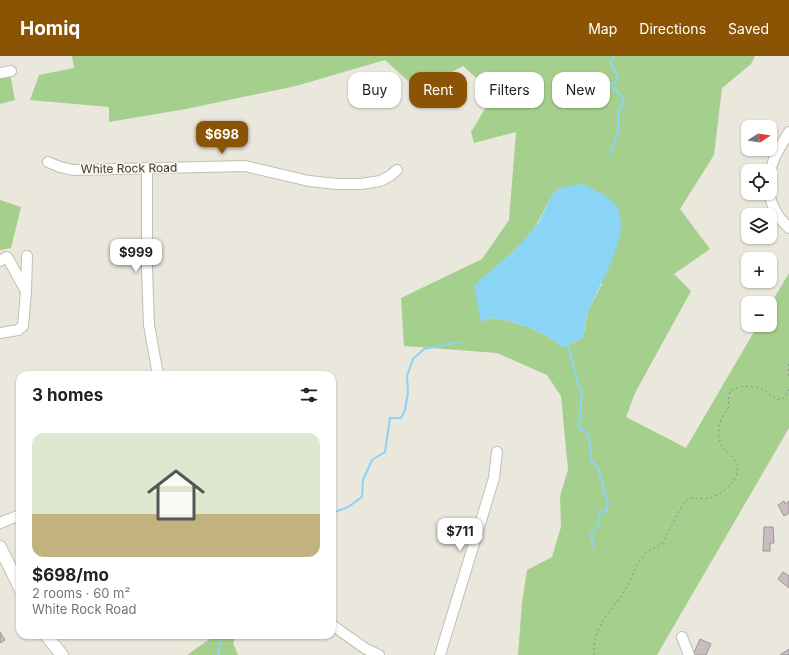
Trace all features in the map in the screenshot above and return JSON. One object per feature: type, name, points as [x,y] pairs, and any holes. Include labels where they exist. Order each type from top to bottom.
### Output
[{"type":"main road","points":[[0,547],[16,580]]},
{"type":"main road","points":[[49,639],[62,655]]},
{"type":"street","points":[[0,73],[11,71]]},
{"type":"street","points":[[772,164],[775,156],[789,132]]},
{"type":"street","name":"White Rock Road","points":[[48,162],[73,170],[245,166],[309,181],[337,184],[380,182],[397,170]]},
{"type":"street","points":[[148,168],[147,268],[149,325],[157,371]]},
{"type":"street","points":[[771,200],[781,220],[789,228]]},
{"type":"street","points":[[0,333],[18,330],[23,326],[28,256]]},
{"type":"street","points":[[0,261],[7,257],[26,291]]},
{"type":"street","points":[[440,655],[494,478],[497,452]]},
{"type":"street","points":[[0,523],[16,517]]},
{"type":"street","points":[[336,627],[366,650],[378,655]]},
{"type":"street","points":[[682,637],[689,655]]},
{"type":"path","points":[[789,364],[789,377]]},
{"type":"path","points":[[594,655],[593,645],[595,636],[602,621],[628,584],[643,556],[647,552],[662,544],[683,504],[690,498],[706,499],[713,496],[732,484],[736,477],[738,467],[736,462],[722,448],[718,435],[719,424],[727,411],[730,390],[742,387],[758,388],[764,390],[775,399],[781,400],[785,397],[789,389]]},
{"type":"green space","points":[[72,56],[755,56],[751,64],[722,88],[714,155],[680,209],[710,249],[674,274],[691,291],[635,393],[626,417],[686,448],[754,332],[777,332],[777,296],[775,296],[789,273],[789,428],[657,655],[518,655],[522,603],[527,570],[552,557],[561,527],[560,496],[568,470],[561,396],[547,375],[497,353],[404,346],[401,298],[482,259],[509,220],[516,132],[474,143],[471,132],[486,108],[544,108],[544,72],[475,72],[475,77],[463,66],[452,72],[409,72],[409,82],[401,75],[401,72],[398,72],[385,60],[296,86],[186,109],[109,122],[109,107],[30,100],[39,75],[74,68]],"holes":[[[558,189],[602,284],[588,311],[583,338],[563,347],[545,335],[528,327],[505,320],[490,318],[481,322],[475,285],[526,239],[536,226],[551,198]]]},
{"type":"green space","points":[[11,71],[15,100],[0,104],[0,73]]},
{"type":"green space","points":[[0,200],[21,207],[11,248],[0,250]]},
{"type":"green space","points":[[210,639],[235,639],[233,643],[238,655],[187,655]]},
{"type":"water","points":[[583,184],[603,194],[613,202],[619,213],[621,226],[619,241],[614,256],[588,313],[583,338],[563,347],[545,335],[528,327],[505,320],[490,318],[481,323],[474,285],[514,251],[530,233],[539,222],[552,195],[558,189]]},
{"type":"building","points":[[784,501],[785,504],[789,501],[789,513],[784,516],[778,505]]},
{"type":"building","points":[[764,527],[773,527],[774,543],[770,543],[770,551],[763,551]]},
{"type":"building","points":[[783,572],[789,576],[789,588],[778,579]]},
{"type":"building","points":[[0,632],[5,640],[0,643]]},
{"type":"building","points":[[700,639],[711,644],[706,655],[693,655]]},
{"type":"building","points":[[789,649],[789,655],[780,655]]},
{"type":"waterway","points":[[610,156],[618,132],[618,113],[624,101],[620,94],[611,87],[610,84],[617,81],[618,76],[610,63],[614,57],[613,56]]},
{"type":"waterway","points":[[336,512],[348,507],[362,497],[363,480],[372,460],[385,452],[390,418],[401,418],[405,410],[408,392],[407,376],[413,359],[424,349],[460,342]]},
{"type":"waterway","points":[[568,345],[578,383],[582,390],[579,428],[587,432],[590,443],[591,460],[598,468],[608,503],[606,512],[600,511],[598,527],[591,534],[593,547]]},
{"type":"waterway","points":[[218,655],[221,639]]}]
